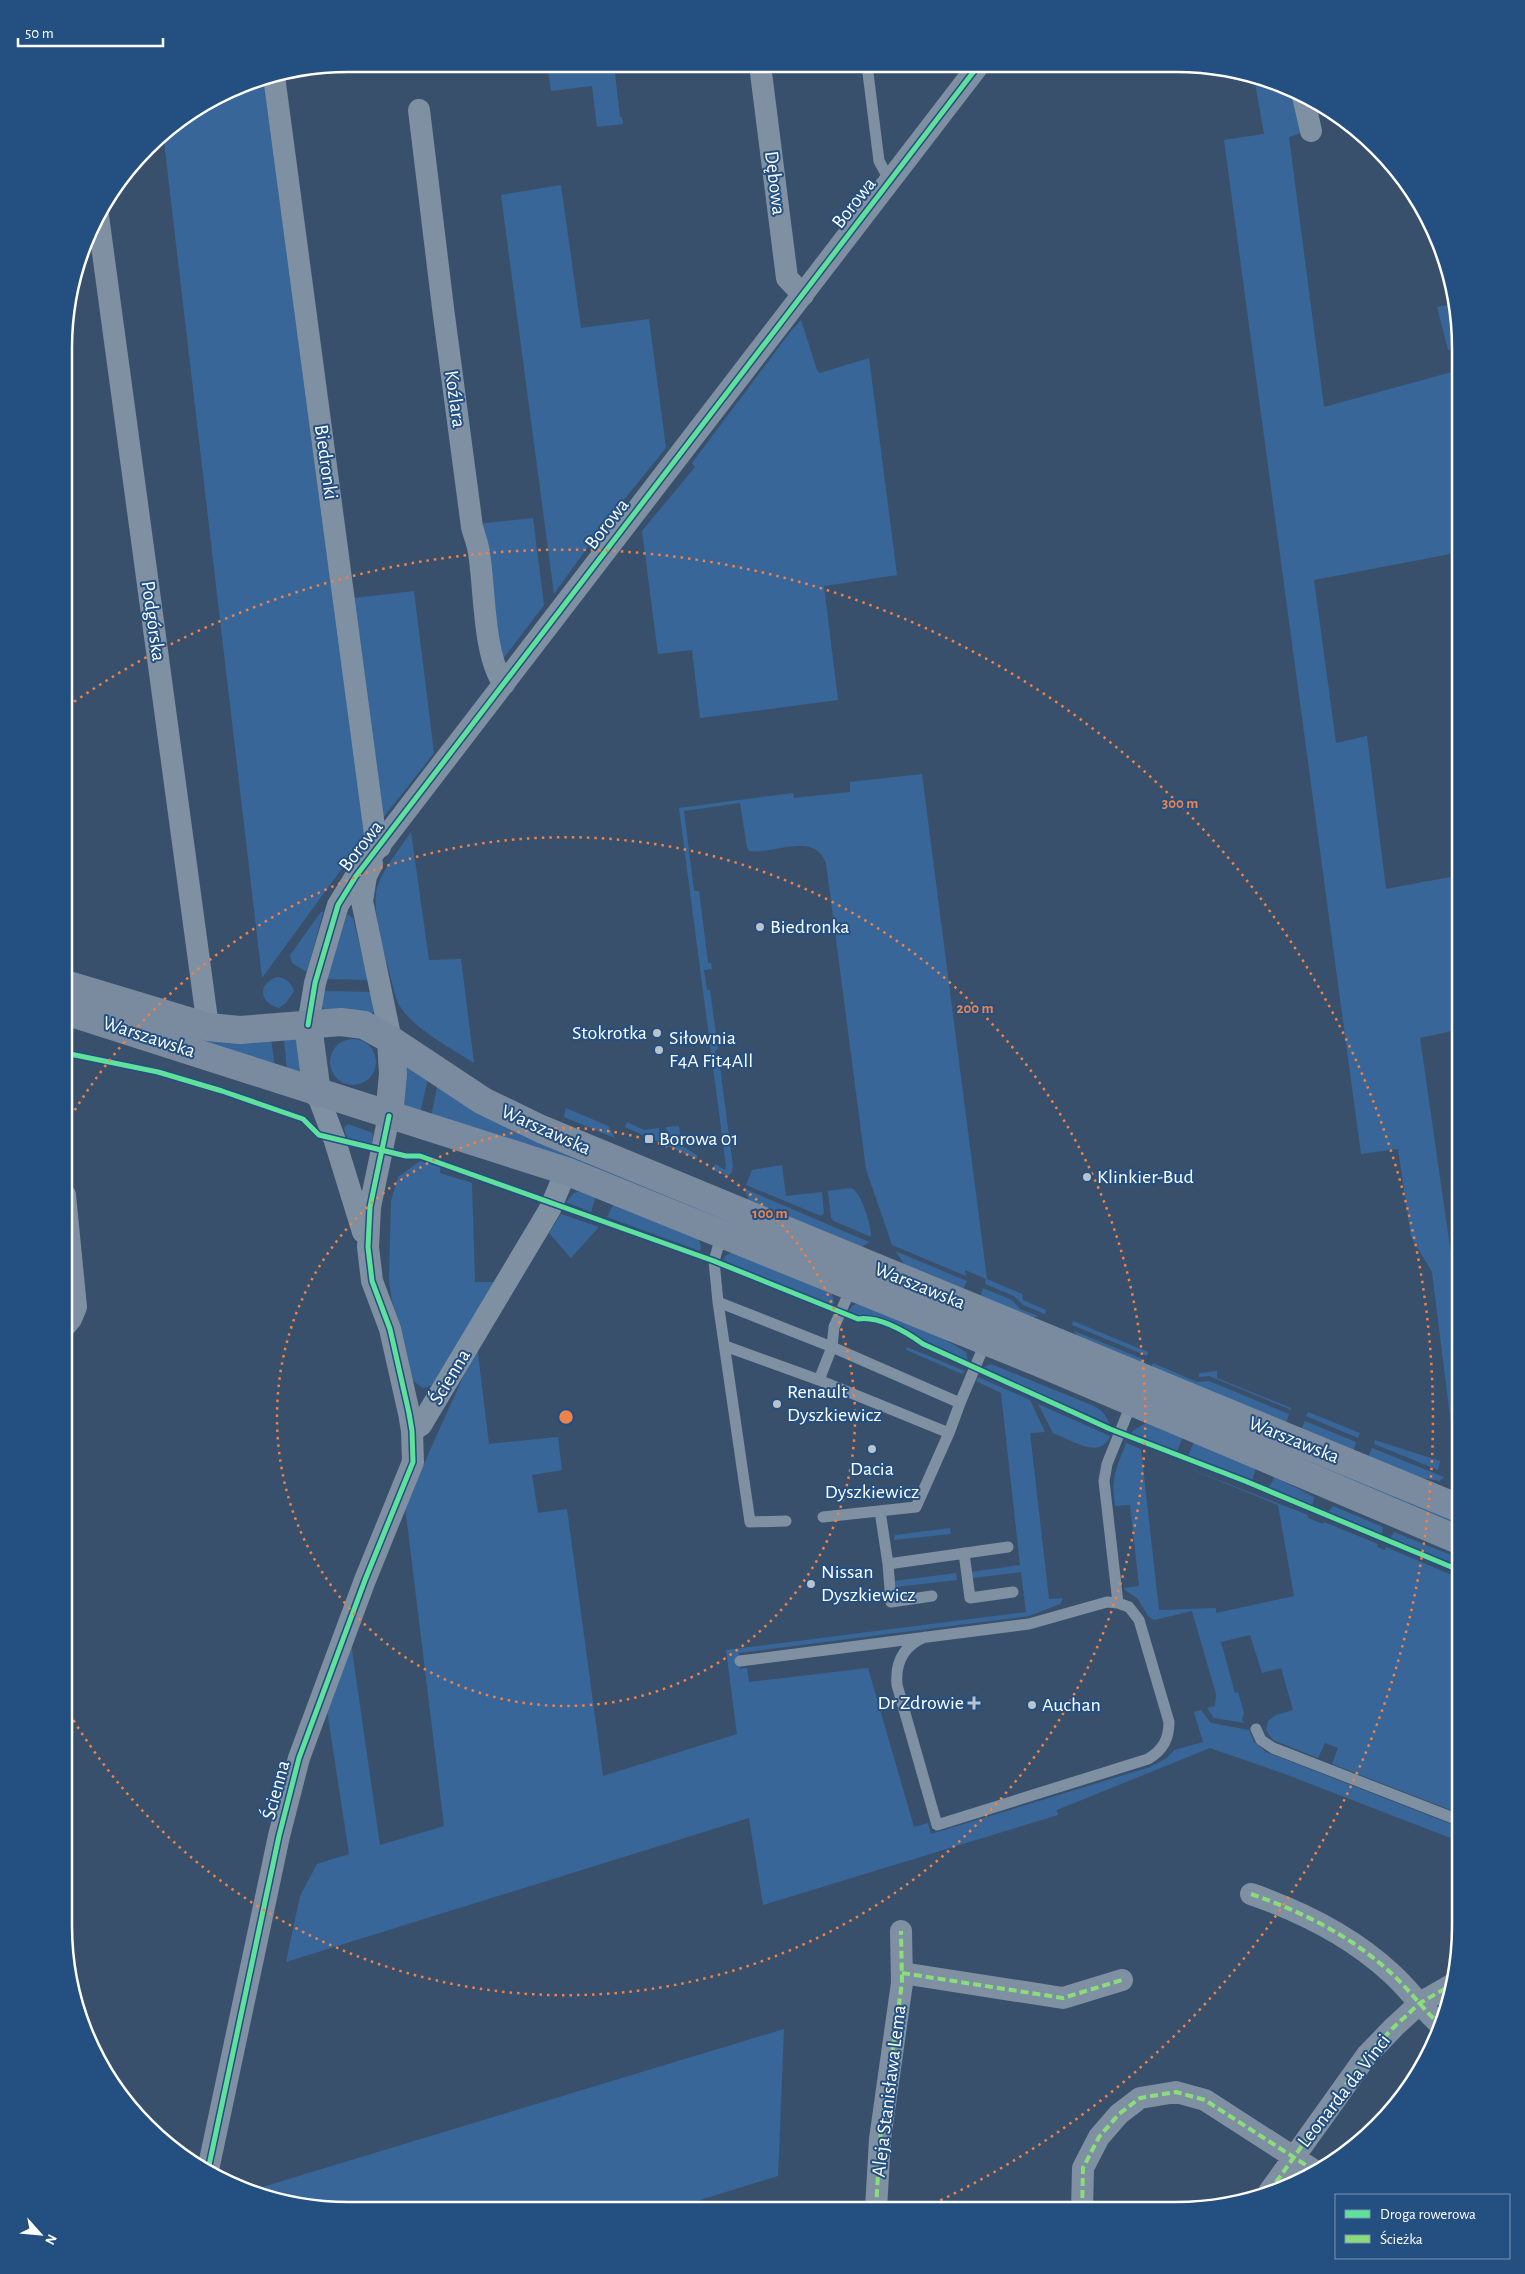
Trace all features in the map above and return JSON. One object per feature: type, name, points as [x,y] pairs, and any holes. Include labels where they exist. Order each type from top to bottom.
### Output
[{"type":"main road","name":"Warszawska","points":[[72,986],[208,1027],[240,1030],[352,1023],[364,1025],[391,1040],[483,1101],[541,1129],[1452,1505]]},
{"type":"main road","name":"Warszawska","points":[[72,1013],[566,1171],[986,1341],[1452,1537]]},
{"type":"main road","points":[[308,1025],[317,1093]]},
{"type":"main road","points":[[389,1116],[393,1074],[391,1040]]},
{"type":"street","name":"Dębowa","points":[[761,72],[787,278],[803,295]]},
{"type":"street","name":"Borowa","points":[[308,1025],[315,983],[338,905],[356,876],[890,182],[970,72]]},
{"type":"street","name":"Biedronki","points":[[275,83],[375,834],[380,847]]},
{"type":"street","points":[[1306,104],[1311,131]]},
{"type":"street","name":"Koźlara","points":[[419,110],[442,308],[472,527],[479,551],[492,656],[497,674],[504,684]]},
{"type":"street","name":"Podgórska","points":[[100,229],[208,1027]]},
{"type":"street","name":"Borowa","points":[[380,847],[366,876],[362,901],[391,1040]]},
{"type":"street","points":[[317,1093],[334,1138],[368,1247]]},
{"type":"street","points":[[389,1116],[370,1207],[368,1247],[372,1281],[390,1329],[412,1431]]},
{"type":"street","name":"Ścienna","points":[[209,2164],[275,1855],[299,1758],[365,1580],[412,1462],[412,1431],[422,1425],[550,1209],[566,1171]]},
{"type":"street","points":[[72,1266],[76,1307],[72,1319]]},
{"type":"street","points":[[1251,1894],[1289,1907],[1363,1948],[1393,1974],[1436,2019]]},
{"type":"street","name":"Aleja Stanisława Lema","points":[[876,2202],[880,2139],[902,1973],[901,1931]]},
{"type":"street","points":[[902,1973],[1063,1998],[1122,1980]]},
{"type":"street","name":"Leonarda da Vinci","points":[[1275,2183],[1367,2055],[1420,2003],[1445,1989]]},
{"type":"street","points":[[1082,2202],[1083,2168],[1099,2137],[1119,2114],[1140,2098],[1176,2092],[1205,2100],[1309,2168]]},
{"type":"lane","points":[[868,72],[879,161],[890,182]]},
{"type":"lane","points":[[722,1234],[714,1261],[718,1302],[750,1522],[786,1521]]},
{"type":"lane","points":[[819,1380],[832,1347],[834,1327],[852,1286]]},
{"type":"lane","points":[[718,1302],[832,1347],[960,1402]]},
{"type":"lane","points":[[823,1517],[916,1507],[949,1433],[986,1341]]},
{"type":"lane","points":[[725,1346],[819,1380],[949,1433]]},
{"type":"lane","points":[[1118,1603],[1104,1481],[1108,1464],[1132,1402]]},
{"type":"lane","points":[[880,1511],[888,1564],[891,1602],[932,1596]]},
{"type":"lane","points":[[888,1564],[1008,1547]]},
{"type":"lane","points":[[964,1553],[970,1598],[1013,1592]]},
{"type":"lane","points":[[740,1661],[925,1637],[1029,1624],[1095,1604],[1118,1603],[1129,1607],[1139,1620],[1169,1722],[1167,1739],[1163,1747],[1148,1758],[937,1825],[896,1685],[897,1667],[902,1656],[914,1643],[925,1637]]},
{"type":"lane","points":[[1256,1729],[1261,1740],[1273,1748],[1452,1818]]},
{"type":"shaded area","points":[[548,72],[615,72],[620,117],[622,117],[623,124],[597,127],[592,86],[551,91]]},
{"type":"shaded area","points":[[1255,84],[1297,100],[1304,132],[1289,137],[1324,407],[1452,372],[1452,554],[1314,580],[1336,743],[1367,736],[1386,889],[1452,877],[1452,1031],[1420,1038],[1452,1254],[1452,1432],[1432,1272],[1411,1237],[1398,1149],[1361,1154],[1224,140],[1264,134]]},
{"type":"shaded area","points":[[268,85],[365,837],[262,978],[164,143],[210,109]]},
{"type":"shaded area","points":[[561,185],[581,328],[649,319],[666,448],[605,523],[554,594],[501,195]]},
{"type":"shaded area","points":[[1449,305],[1452,350],[1448,350],[1437,307]]},
{"type":"shaded area","points":[[801,320],[817,370],[820,373],[869,358],[897,575],[824,586],[838,700],[700,718],[692,650],[658,654],[642,531],[695,467],[692,463]]},
{"type":"shaded area","points":[[533,518],[544,605],[500,663],[476,524]]},
{"type":"shaded area","points":[[414,591],[434,753],[383,818],[354,598]]},
{"type":"shaded area","points":[[922,774],[987,1279],[1022,1294],[1023,1300],[1046,1310],[1045,1314],[1023,1305],[1014,1296],[985,1284],[986,1279],[965,1270],[966,1276],[892,1245],[866,1169],[826,863],[820,853],[812,848],[803,846],[749,851],[740,803],[684,811],[694,891],[699,891],[708,963],[711,963],[712,969],[704,970],[707,990],[710,990],[718,1049],[715,1051],[716,1060],[719,1060],[733,1166],[732,1172],[728,1176],[712,1170],[715,1164],[725,1170],[726,1166],[679,808],[793,793],[794,798],[850,792],[850,782]]},
{"type":"shaded area","points":[[411,832],[429,960],[461,959],[474,1063],[441,1043],[418,1026],[401,1008],[396,998],[378,926],[376,899],[377,888],[383,873]]},
{"type":"shaded area","points":[[321,912],[323,912],[307,972],[292,963],[290,955]]},
{"type":"shaded area","points":[[347,914],[353,918],[368,980],[327,979]]},
{"type":"shaded area","points":[[277,977],[287,981],[294,991],[286,1003],[279,1008],[267,1002],[263,993],[266,984]]},
{"type":"shaded area","points":[[324,991],[371,992],[373,1013],[325,1011],[322,1006]]},
{"type":"shaded area","points":[[72,996],[271,1039],[275,1067],[72,997]]},
{"type":"shaded area","points":[[284,1038],[297,1039],[301,1072],[287,1072]]},
{"type":"shaded area","points":[[348,1039],[358,1039],[370,1045],[375,1053],[375,1071],[370,1079],[362,1084],[348,1085],[340,1082],[333,1075],[330,1067],[330,1057],[333,1049],[340,1042]]},
{"type":"shaded area","points":[[410,1066],[428,1078],[420,1114],[404,1107],[406,1068]]},
{"type":"shaded area","points":[[438,1083],[1452,1516],[1452,1522],[431,1117]]},
{"type":"shaded area","points":[[566,1108],[608,1126],[615,1138],[564,1117]]},
{"type":"shaded area","points":[[627,1122],[644,1130],[659,1128],[660,1136],[667,1135],[666,1127],[679,1126],[682,1146],[697,1155],[697,1159],[625,1127]]},
{"type":"shaded area","points":[[348,1124],[373,1133],[372,1145],[347,1138],[344,1128]]},
{"type":"shaded area","points":[[420,1161],[441,1166],[440,1173],[472,1183],[475,1282],[494,1282],[439,1383],[423,1388],[413,1381],[392,1301],[389,1280],[391,1201],[398,1177]]},
{"type":"shaded area","points":[[782,1165],[786,1196],[822,1192],[824,1213],[821,1216],[746,1185],[752,1170]]},
{"type":"shaded area","points":[[851,1188],[862,1202],[870,1226],[871,1237],[831,1218],[828,1191]]},
{"type":"shaded area","points":[[745,1189],[869,1242],[862,1247],[749,1201]]},
{"type":"shaded area","points":[[582,1191],[594,1194],[595,1199],[591,1212],[566,1202],[574,1193]]},
{"type":"shaded area","points":[[613,1205],[698,1236],[701,1247],[700,1251],[607,1217]]},
{"type":"shaded area","points":[[561,1214],[599,1227],[571,1258],[549,1233]]},
{"type":"shaded area","points":[[895,1251],[967,1281],[963,1290],[905,1265]]},
{"type":"shaded area","points":[[733,1252],[831,1291],[834,1301],[833,1307],[723,1260],[725,1256]]},
{"type":"shaded area","points":[[983,1288],[1012,1300],[1020,1309],[1039,1316],[1032,1318],[980,1297]]},
{"type":"shaded area","points":[[858,1303],[935,1334],[966,1352],[968,1361],[926,1342],[913,1332],[871,1316],[857,1317],[848,1313],[852,1306]]},
{"type":"shaded area","points":[[1073,1321],[1148,1352],[1147,1356],[1072,1325]]},
{"type":"shaded area","points":[[1074,1331],[1145,1360],[1143,1364],[1078,1337]]},
{"type":"shaded area","points":[[477,1346],[489,1444],[558,1437],[562,1470],[532,1475],[538,1513],[567,1509],[603,1776],[737,1734],[726,1650],[1026,1612],[1021,1572],[973,1578],[971,1572],[1020,1565],[1001,1393],[976,1381],[978,1377],[1030,1400],[1045,1432],[1030,1433],[1049,1599],[1063,1598],[1060,1604],[1029,1616],[739,1653],[740,1669],[747,1668],[749,1682],[868,1668],[914,1827],[928,1823],[931,1834],[1150,1767],[1167,1758],[1174,1750],[1203,1742],[1194,1712],[1201,1710],[1211,1723],[1249,1730],[1254,1742],[1266,1752],[1452,1824],[1452,1839],[1282,1773],[1210,1748],[1057,1810],[1058,1815],[763,1905],[749,1818],[286,1962],[300,1896],[317,1864],[349,1854],[327,1710],[351,1643],[380,1845],[444,1826],[405,1506]]},
{"type":"shaded area","points":[[907,1347],[965,1371],[962,1374],[906,1350]]},
{"type":"shaded area","points":[[1153,1363],[1197,1382],[1209,1381],[1289,1414],[1286,1423],[1151,1367]]},
{"type":"shaded area","points":[[991,1364],[1094,1406],[1103,1412],[1110,1424],[982,1368]]},
{"type":"shaded area","points":[[1217,1371],[1217,1378],[1291,1408],[1291,1410],[1209,1376],[1198,1377],[1200,1373]]},
{"type":"shaded area","points":[[1038,1404],[1110,1436],[1106,1443],[1100,1447],[1092,1448],[1067,1440],[1053,1433]]},
{"type":"shaded area","points":[[1308,1412],[1360,1433],[1358,1438],[1306,1416]]},
{"type":"shaded area","points":[[1305,1421],[1356,1442],[1353,1451],[1301,1430]]},
{"type":"shaded area","points":[[1146,1423],[1154,1423],[1183,1436],[1177,1452],[1131,1433]]},
{"type":"shaded area","points":[[1375,1440],[1440,1461],[1438,1470],[1374,1444]]},
{"type":"shaded area","points":[[1194,1441],[1256,1468],[1252,1481],[1188,1457]]},
{"type":"shaded area","points":[[1126,1443],[1141,1449],[1159,1610],[1216,1608],[1216,1613],[1294,1596],[1278,1505],[1185,1467],[1308,1515],[1308,1518],[1323,1524],[1324,1522],[1378,1544],[1377,1547],[1385,1550],[1386,1547],[1452,1575],[1452,1811],[1332,1764],[1338,1748],[1325,1743],[1318,1758],[1273,1740],[1266,1730],[1268,1721],[1276,1715],[1293,1710],[1281,1668],[1262,1673],[1250,1635],[1221,1642],[1235,1693],[1238,1692],[1244,1713],[1242,1720],[1245,1723],[1214,1718],[1207,1708],[1215,1706],[1216,1694],[1192,1611],[1154,1620],[1148,1616],[1138,1599],[1124,1588],[1139,1586],[1130,1505],[1115,1506],[1114,1480]]},
{"type":"shaded area","points":[[1372,1448],[1444,1477],[1440,1481],[1421,1478],[1368,1457]]},
{"type":"shaded area","points":[[1275,1477],[1314,1497],[1312,1506],[1268,1488]]},
{"type":"shaded area","points":[[1333,1506],[1383,1527],[1382,1534],[1328,1512]]},
{"type":"shaded area","points":[[950,1528],[951,1534],[894,1540],[895,1535]]},
{"type":"shaded area","points":[[1394,1532],[1452,1555],[1452,1564],[1390,1538]]},
{"type":"shaded area","points":[[956,1573],[957,1580],[896,1587],[894,1581]]},
{"type":"shaded area","points":[[784,2029],[778,2176],[694,2202],[348,2202],[312,2199],[261,2187]]},
{"type":"marked path","points":[[1251,1894],[1308,1917],[1343,1936],[1398,1979],[1436,2020]]},
{"type":"marked path","points":[[876,2202],[880,2139],[902,1983],[901,1931]]},
{"type":"marked path","points":[[902,1973],[1063,1998],[1122,1980]]},
{"type":"marked path","points":[[1276,2183],[1367,2055],[1420,2003],[1445,1989]]},
{"type":"marked path","points":[[1082,2202],[1083,2168],[1099,2137],[1119,2114],[1140,2098],[1176,2092],[1205,2100],[1309,2167]]},
{"type":"cycle path","points":[[308,1025],[315,983],[338,905],[356,876],[973,72]]},
{"type":"cycle path","points":[[72,1054],[158,1072],[222,1091],[303,1119],[319,1135],[406,1156],[420,1156],[714,1261],[858,1319],[883,1322],[923,1344],[1110,1429],[1245,1481],[1452,1567]]},
{"type":"cycle path","points":[[209,2164],[279,1836],[299,1758],[365,1580],[413,1462],[412,1431],[409,1413],[390,1329],[372,1281],[368,1247],[370,1207],[389,1116]]},
{"type":"place","name":"Biedronka","points":[[760,927]]},
{"type":"place","name":"Stokrotka","points":[[657,1033]]},
{"type":"place","name":"Siłownia F4A Fit4All","points":[[659,1050]]},
{"type":"place","name":"Borowa 01","points":[[649,1139]]},
{"type":"place","name":"Klinkier-Bud","points":[[1087,1177]]},
{"type":"place","name":"Renault Dyszkiewicz","points":[[777,1404]]},
{"type":"place","name":"Dacia Dyszkiewicz","points":[[872,1449]]},
{"type":"place","name":"Nissan Dyszkiewicz","points":[[811,1584]]},
{"type":"place","name":"Dr Zdrowie","points":[[974,1703]]},
{"type":"place","name":"Auchan","points":[[1032,1705]]}]
